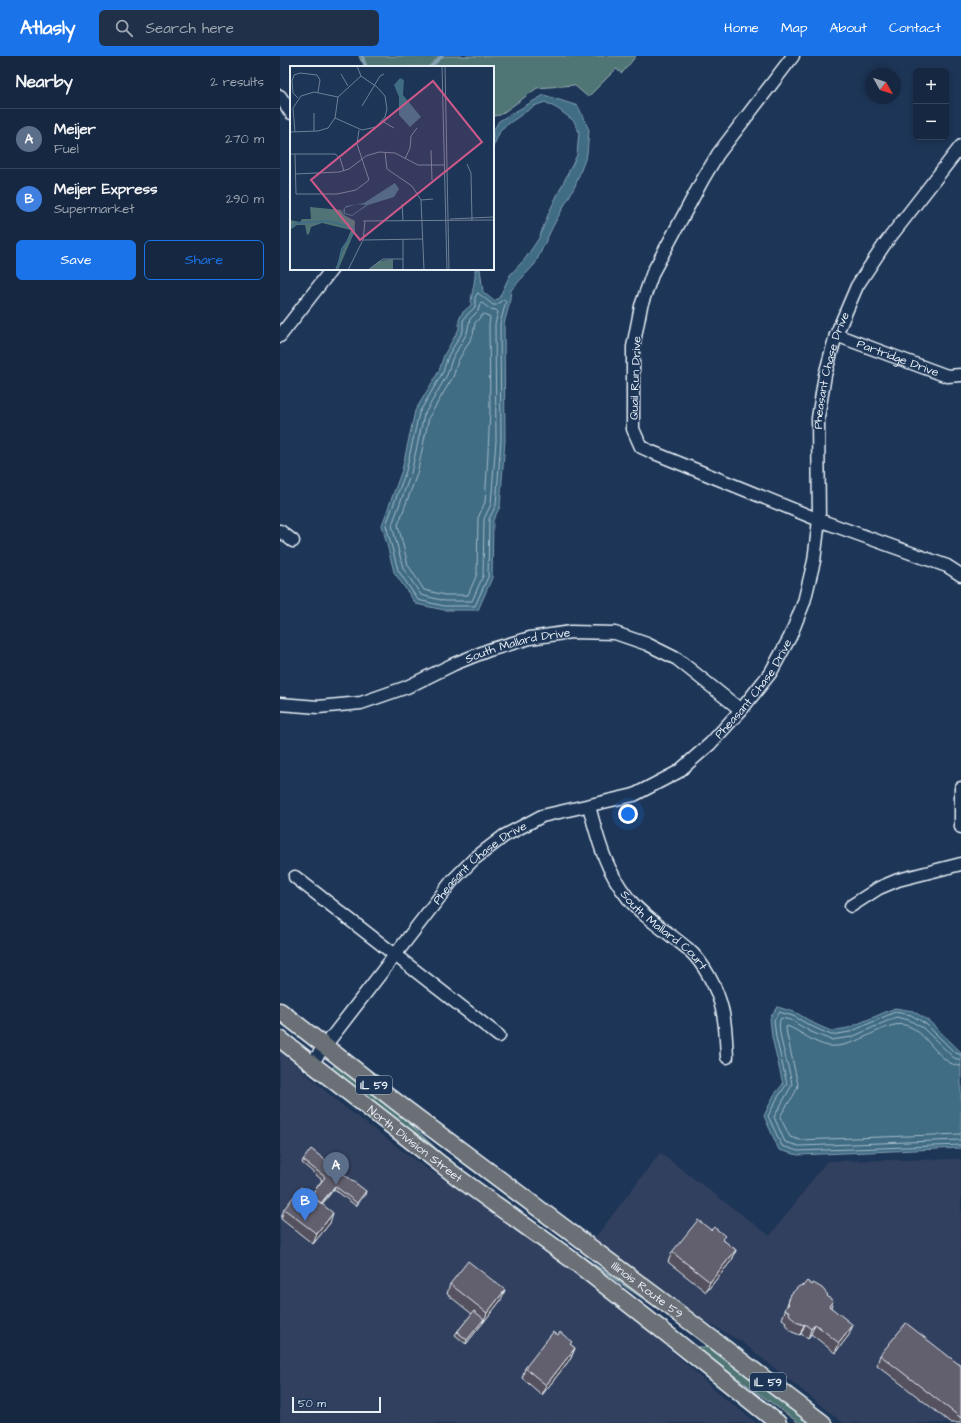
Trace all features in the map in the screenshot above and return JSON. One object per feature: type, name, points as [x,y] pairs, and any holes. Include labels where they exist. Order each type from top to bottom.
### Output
[{"type":"main road","name":"North Division Street","points":[[280,1011],[470,1158]]},
{"type":"main road","name":"North Division Street","points":[[280,1039],[456,1176],[475,1189]]},
{"type":"main road","name":"Illinois Route 59","points":[[470,1158],[823,1423]]},
{"type":"main road","name":"Illinois Route 59","points":[[475,1189],[575,1262],[668,1334],[778,1423]]},
{"type":"main road","points":[[668,1334],[714,1340]]},
{"type":"street","name":"Quail Run Drive","points":[[793,56],[718,154],[653,272],[641,306],[634,348],[633,429],[641,447],[652,452],[819,520],[947,566],[961,575]]},
{"type":"street","points":[[280,96],[290,111]]},
{"type":"street","name":"Pheasant Chase Drive","points":[[311,1064],[452,881],[474,859],[504,836],[542,816],[634,796],[678,772],[710,744],[741,710],[771,672],[790,637],[804,602],[814,561],[819,520],[818,418],[825,375],[836,335],[857,286],[884,245],[961,146]]},
{"type":"street","points":[[280,336],[331,270]]},
{"type":"street","name":"Partridge Drive","points":[[836,335],[947,376],[961,375]]},
{"type":"street","points":[[280,531],[293,541]]},
{"type":"street","name":"South Mallard Drive","points":[[280,704],[318,707],[361,702],[407,687],[454,664],[489,650],[530,638],[571,632],[615,633],[647,644],[677,658],[741,710]]},
{"type":"street","points":[[961,788],[961,827]]},
{"type":"street","name":"South Mallard Court","points":[[588,806],[603,857],[613,876],[628,898],[645,915],[690,950],[709,974],[722,1009],[728,1057]]},
{"type":"street","points":[[851,906],[879,888],[898,880],[961,864]]},
{"type":"street","points":[[295,876],[395,956],[499,1036]]},
{"type":"shaded area","points":[[280,1051],[338,1102],[424,1167],[508,1221],[625,1309],[718,1393],[757,1423],[280,1423]]},
{"type":"shaded area","points":[[660,1153],[770,1236],[827,1161],[961,1159],[961,1423],[843,1423],[742,1342],[689,1312],[594,1239]]},
{"type":"green space","points":[[359,56],[636,56],[622,73],[616,69],[588,97],[574,85],[537,88],[500,115],[494,116],[494,66],[367,66],[361,61]]},
{"type":"green space","points":[[336,1064],[397,1112],[440,1153],[340,1076],[332,1068]]},
{"type":"green space","points":[[501,1197],[579,1254],[673,1317],[684,1327],[579,1255],[500,1198]]},
{"type":"green space","points":[[695,1347],[712,1347],[811,1423],[799,1423]]},
{"type":"water","points":[[544,95],[578,106],[589,130],[587,154],[575,186],[553,226],[535,264],[511,290],[504,324],[505,440],[500,507],[493,520],[492,578],[478,610],[444,610],[416,604],[394,572],[382,525],[402,470],[415,411],[439,371],[444,355],[459,329],[459,320],[462,313],[471,305],[475,270],[480,270],[483,292],[494,301],[499,298],[510,275],[525,259],[539,238],[550,210],[577,155],[579,132],[574,121],[558,109],[545,102],[534,106],[501,129],[494,145],[494,129],[499,121]]},
{"type":"water","points":[[777,1007],[795,1012],[815,1024],[831,1031],[848,1028],[895,1008],[913,1011],[929,1021],[961,1052],[961,1148],[798,1155],[779,1150],[764,1116],[774,1095],[783,1084],[772,1037],[770,1018]]},
{"type":"building","points":[[311,1149],[366,1191],[357,1203],[335,1186],[321,1203],[311,1195],[325,1177],[303,1160]]},
{"type":"building","points":[[301,1187],[333,1213],[317,1234],[284,1209]]},
{"type":"building","points":[[698,1220],[711,1230],[714,1227],[725,1236],[722,1239],[736,1250],[710,1282],[672,1252]]},
{"type":"building","points":[[468,1261],[505,1290],[487,1313],[450,1284]]},
{"type":"building","points":[[807,1281],[812,1285],[813,1283],[822,1288],[828,1295],[827,1296],[833,1301],[829,1306],[853,1325],[839,1343],[815,1324],[811,1329],[805,1324],[796,1322],[789,1314],[790,1312],[785,1309],[789,1304],[791,1294],[798,1287],[803,1286]]},
{"type":"building","points":[[474,1311],[484,1319],[467,1340],[457,1332]]},
{"type":"building","points":[[906,1323],[961,1366],[961,1418],[880,1355]]},
{"type":"building","points":[[553,1332],[558,1335],[560,1332],[572,1342],[570,1344],[575,1348],[546,1385],[525,1368]]},
{"type":"waterway","points":[[362,56],[366,66]]},
{"type":"waterway","points":[[431,66],[442,56]]},
{"type":"place","name":"Meijer","points":[[336,1185]]},
{"type":"place","name":"Meijer Express","points":[[305,1221]]}]
